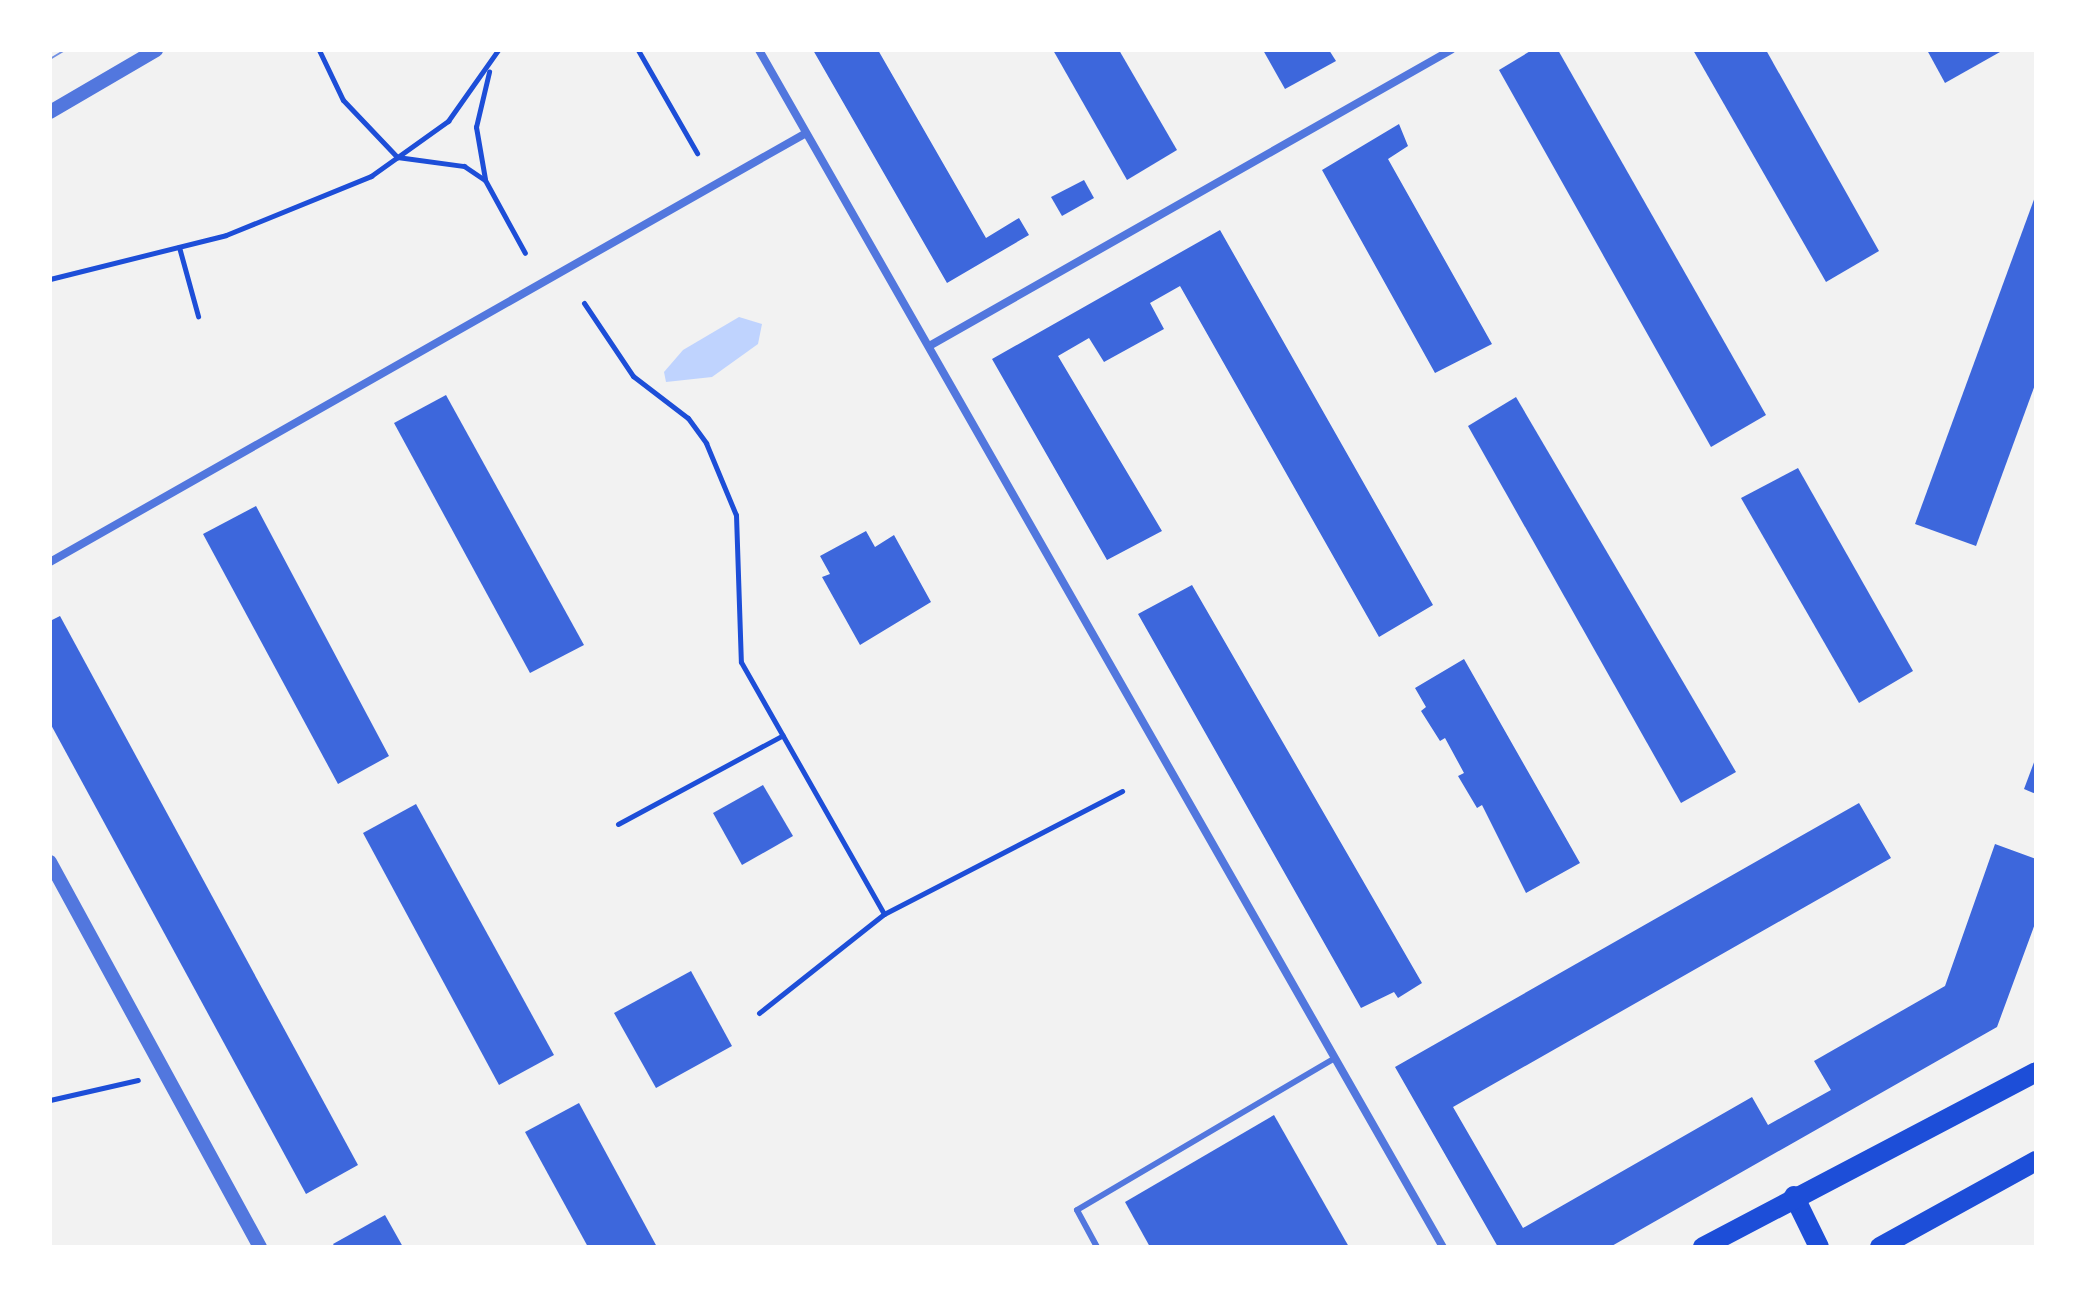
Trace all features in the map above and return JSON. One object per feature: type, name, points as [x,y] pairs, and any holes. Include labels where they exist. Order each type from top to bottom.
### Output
[{"type":"main road","points":[[1703,1247],[1794,1196],[2036,1072]]},
{"type":"main road","points":[[1880,1247],[2036,1161]]},
{"type":"main road","points":[[1794,1196],[1819,1247]]},
{"type":"street","points":[[50,112],[156,50]]},
{"type":"street","points":[[759,50],[931,345],[1443,1247]]},
{"type":"street","points":[[931,345],[1451,50]]},
{"type":"street","points":[[50,562],[806,133]]},
{"type":"street","points":[[50,862],[260,1247]]},
{"type":"lane","points":[[1097,1247],[1077,1210],[1335,1058]]},
{"type":"path","points":[[319,50],[343,100],[397,157],[464,166],[485,180]]},
{"type":"path","points":[[498,50],[476,127],[485,180],[525,253]]},
{"type":"path","points":[[638,50],[697,153]]},
{"type":"path","points":[[50,279],[179,247],[304,206],[397,157],[448,121],[490,70]]},
{"type":"path","points":[[179,247],[198,316]]},
{"type":"path","points":[[584,303],[633,376],[688,418],[706,443],[736,515],[741,662],[884,914]]},
{"type":"path","points":[[618,824],[783,735]]},
{"type":"path","points":[[759,1013],[884,914],[1122,791]]},
{"type":"path","points":[[50,1100],[139,1080]]},
{"type":"water","points":[[739,317],[762,324],[758,344],[712,377],[666,382],[664,372],[683,350]]},
{"type":"building","points":[[813,50],[878,50],[986,238],[1019,218],[1029,235],[947,283]]},
{"type":"building","points":[[1053,50],[1119,50],[1177,150],[1127,180]]},
{"type":"building","points":[[1263,50],[1329,50],[1336,61],[1285,89]]},
{"type":"building","points":[[1532,50],[1558,50],[1766,415],[1711,447],[1499,70]]},
{"type":"building","points":[[1693,50],[1766,50],[1879,251],[1826,282]]},
{"type":"building","points":[[1927,50],[1999,50],[2000,52],[1945,83]]},
{"type":"building","points":[[1399,124],[1408,146],[1388,159],[1492,344],[1435,373],[1322,170]]},
{"type":"building","points":[[1084,180],[1094,198],[1062,216],[1051,197]]},
{"type":"building","points":[[2036,194],[2036,382],[1976,546],[1915,524]]},
{"type":"building","points":[[1220,230],[1433,605],[1379,637],[1180,286],[1150,303],[1164,329],[1104,362],[1089,338],[1058,356],[1162,531],[1107,560],[992,359]]},
{"type":"building","points":[[446,395],[584,645],[530,673],[394,423]]},
{"type":"building","points":[[1516,397],[1736,772],[1681,803],[1468,426]]},
{"type":"building","points":[[1798,468],[1913,671],[1859,703],[1741,498]]},
{"type":"building","points":[[256,506],[389,756],[338,784],[203,534]]},
{"type":"building","points":[[866,531],[875,547],[894,535],[931,602],[860,645],[822,577],[830,574],[820,556]]},
{"type":"building","points":[[1192,585],[1422,983],[1398,998],[1394,992],[1361,1008],[1138,614]]},
{"type":"building","points":[[60,616],[358,1165],[306,1194],[50,723],[50,621]]},
{"type":"building","points":[[1464,659],[1580,863],[1526,893],[1482,805],[1477,808],[1458,776],[1464,773],[1445,738],[1440,741],[1421,711],[1426,707],[1415,688]]},
{"type":"building","points":[[2036,757],[2036,794],[2024,789]]},
{"type":"building","points":[[763,785],[793,836],[742,865],[713,813]]},
{"type":"building","points":[[1859,803],[1891,858],[1453,1107],[1523,1228],[1752,1097],[1768,1125],[1831,1090],[1814,1061],[1945,986],[1995,844],[2036,859],[2036,921],[1997,1027],[1610,1247],[1498,1247],[1395,1067]]},
{"type":"building","points":[[416,804],[554,1055],[499,1085],[363,833]]},
{"type":"building","points":[[691,971],[732,1046],[656,1088],[614,1013]]},
{"type":"building","points":[[579,1103],[657,1247],[588,1247],[525,1132]]},
{"type":"building","points":[[1274,1115],[1349,1247],[1150,1247],[1125,1202]]},
{"type":"building","points":[[385,1215],[403,1247],[335,1247],[333,1244]]},
{"type":"tram line","points":[[50,59],[65,50]]}]
